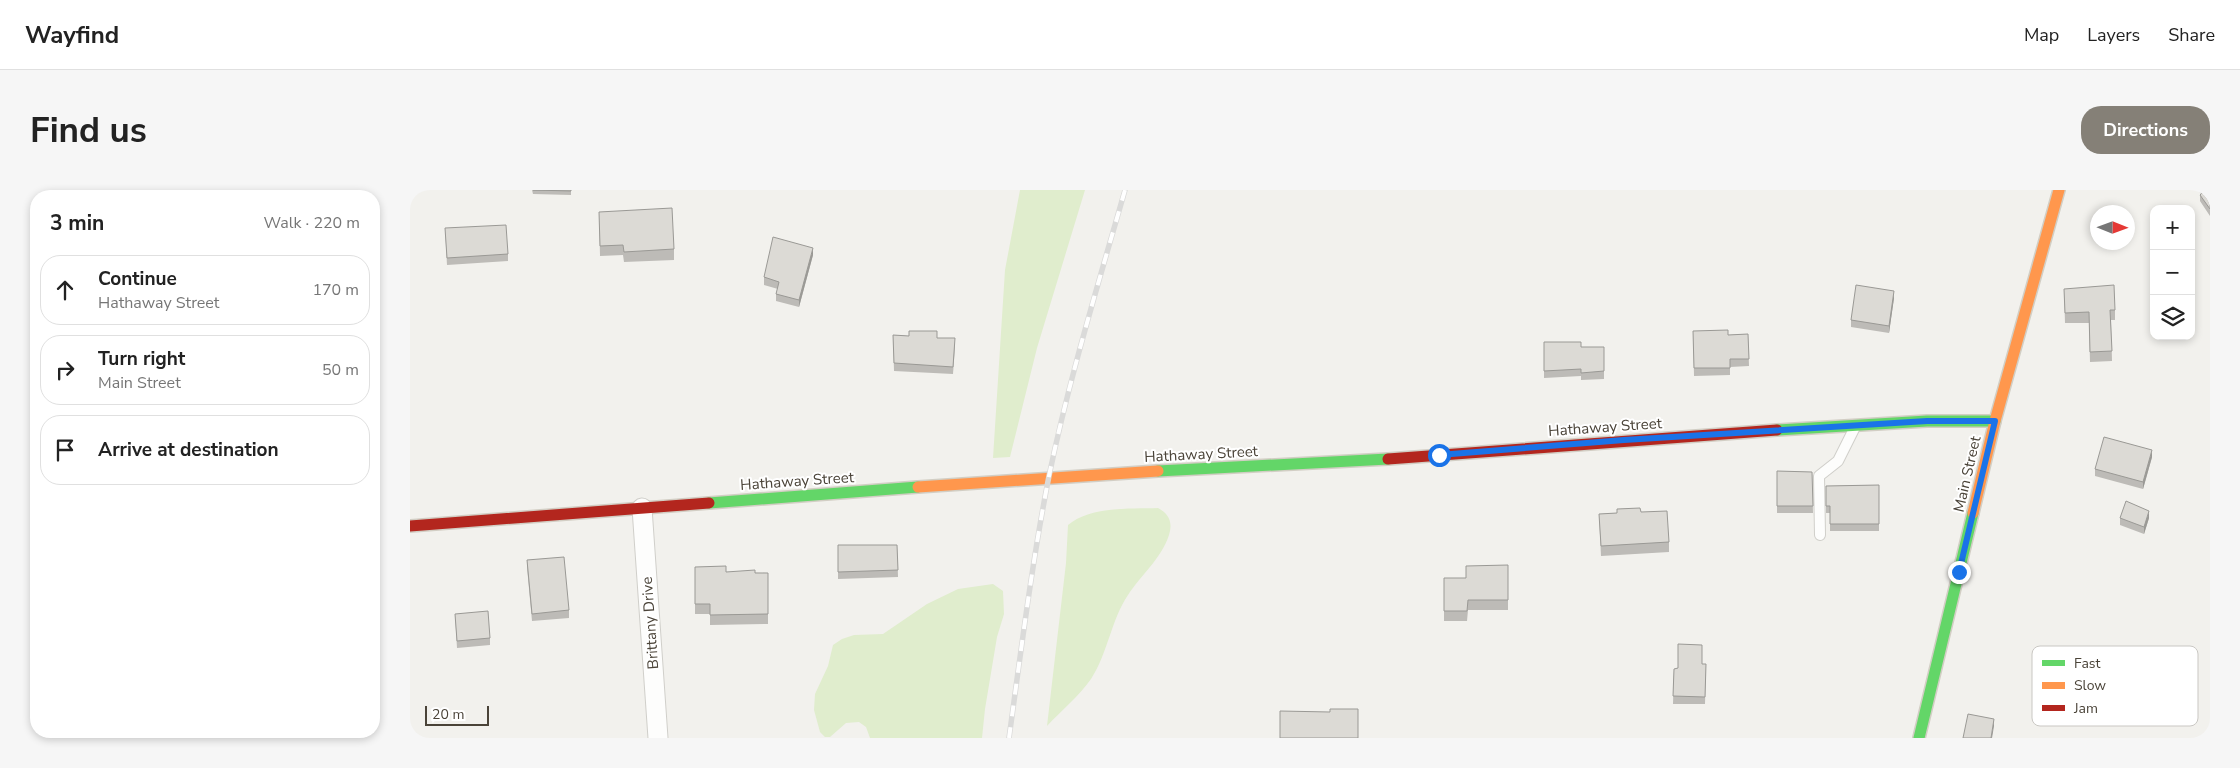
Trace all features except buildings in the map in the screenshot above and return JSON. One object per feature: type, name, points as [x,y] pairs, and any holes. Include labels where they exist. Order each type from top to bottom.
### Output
[{"type":"street","name":"Main Street","points":[[1919,738],[1995,421],[2059,190]]},
{"type":"street","name":"Hathaway Street","points":[[410,526],[1049,477],[1397,458],[1624,440],[1927,421],[1995,421]]},
{"type":"street","name":"Brittany Drive","points":[[642,508],[658,738]]},
{"type":"lane","points":[[1820,534],[1819,476],[1838,461],[1856,426]]},
{"type":"green space","points":[[1020,190],[1085,190],[1037,348],[1010,457],[993,458],[1005,270]]},
{"type":"green space","points":[[1158,508],[1165,513],[1170,522],[1169,535],[1161,552],[1122,605],[1102,658],[1091,679],[1047,726],[1066,563],[1068,525],[1088,514],[1111,510]]},
{"type":"green space","points":[[993,584],[1003,591],[1004,614],[997,637],[982,738],[870,738],[866,727],[859,722],[846,723],[830,737],[825,737],[820,732],[814,710],[815,694],[828,666],[833,645],[842,639],[854,635],[883,634],[927,604],[958,589]]},
{"type":"railway","points":[[1009,738],[1032,574],[1049,476],[1075,368],[1125,190]]},
{"type":"traffic: fast","points":[[1777,430],[1927,421],[1995,421]]},
{"type":"traffic: fast","points":[[1158,471],[1388,459]]},
{"type":"traffic: fast","points":[[709,503],[918,487]]},
{"type":"traffic: fast","points":[[1919,738],[1973,513]]},
{"type":"traffic: slow","points":[[1973,513],[1995,421],[2059,190]]},
{"type":"traffic: slow","points":[[918,487],[1158,471]]},
{"type":"traffic: jam","points":[[1388,459],[1777,430]]},
{"type":"traffic: jam","points":[[410,526],[709,503]]},
{"type":"route","points":[[1439,455],[1624,440],[1927,421],[1995,421],[1959,572]]}]
